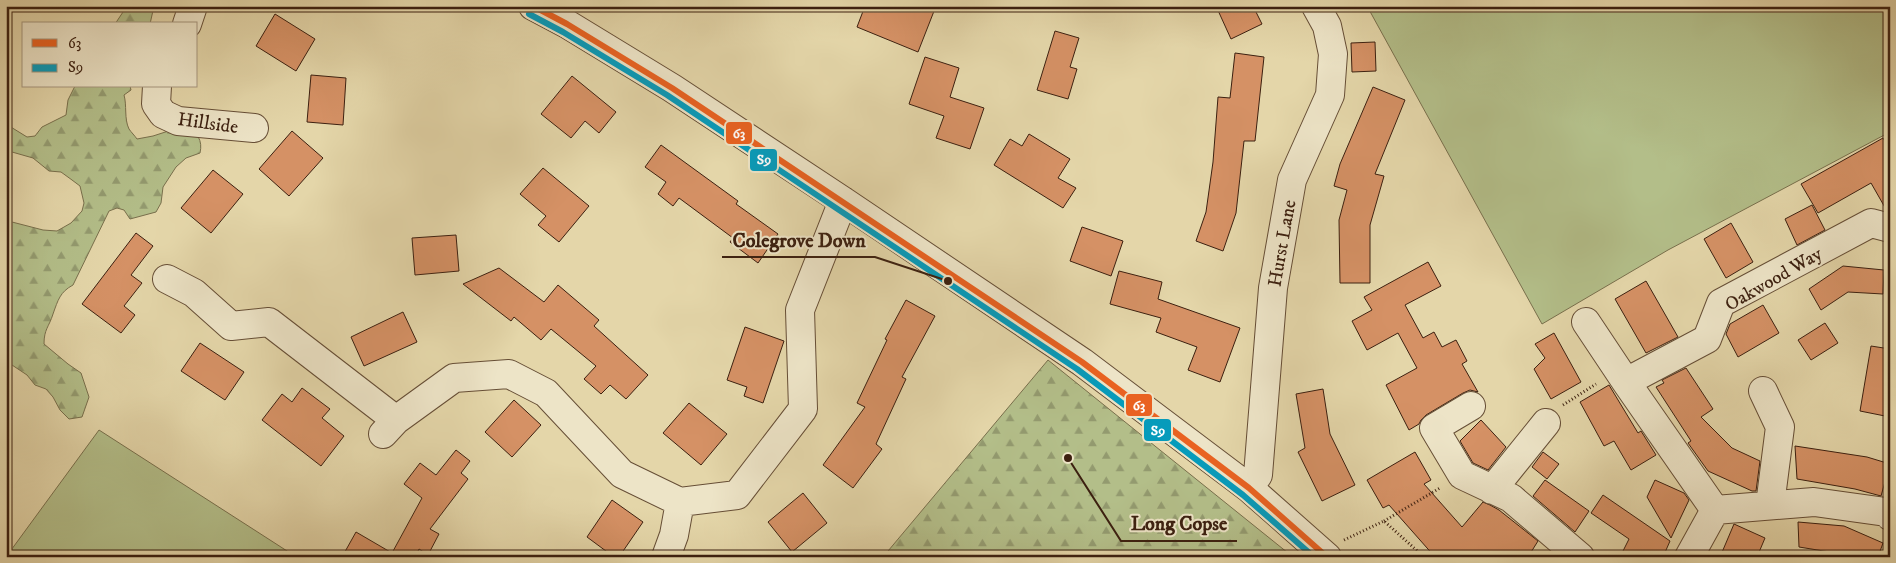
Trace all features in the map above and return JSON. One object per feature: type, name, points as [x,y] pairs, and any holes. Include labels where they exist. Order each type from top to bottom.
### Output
[{"type":"street","points":[[188,22],[192,6]]},
{"type":"street","points":[[533,6],[567,24],[672,88],[1082,362],[1249,488],[1324,554]]},
{"type":"street","name":"Hurst Lane","points":[[1249,488],[1258,475],[1273,288],[1292,180],[1330,95],[1333,54],[1327,26],[1316,6]]},
{"type":"street","name":"Hillside","points":[[157,88],[156,104],[162,114],[178,121],[254,128]]},
{"type":"street","points":[[167,279],[194,293],[231,326],[269,322],[373,403],[389,427],[454,378],[509,374],[546,393],[622,474],[680,502],[737,494],[802,409],[800,310],[843,201]]},
{"type":"street","name":"Oakwood Way","points":[[1622,376],[1707,339],[1721,304],[1870,223],[1890,228]]},
{"type":"street","points":[[1586,322],[1715,510]]},
{"type":"street","points":[[1763,391],[1780,426],[1770,505]]},
{"type":"street","points":[[1471,406],[1434,428],[1462,475],[1511,498],[1580,557]]},
{"type":"street","points":[[1492,490],[1546,423]]},
{"type":"street","points":[[666,557],[674,535],[680,502]]},
{"type":"street","points":[[1715,510],[1814,502],[1888,509]]},
{"type":"street","points":[[1689,557],[1715,510]]},
{"type":"path","points":[[1546,423],[1566,402],[1622,376]]},
{"type":"path","points":[[1324,554],[1462,475]]},
{"type":"path","points":[[1384,521],[1424,557]]},
{"type":"green space","points":[[127,6],[154,6],[150,22],[116,22]]},
{"type":"green space","points":[[1367,6],[1890,6],[1890,132],[1668,250],[1542,324]]},
{"type":"green space","points":[[74,88],[130,88],[131,90],[124,95],[127,121],[129,129],[137,139],[187,125],[194,131],[201,144],[200,153],[186,158],[176,167],[163,187],[161,203],[156,212],[130,219],[124,210],[117,208],[109,211],[73,285],[62,294],[58,301],[46,331],[44,344],[81,373],[89,397],[82,417],[69,419],[60,410],[46,389],[35,385],[27,375],[6,361],[6,226],[12,222],[43,230],[57,231],[71,223],[82,211],[84,203],[80,186],[61,172],[49,171],[33,158],[12,152],[6,147],[6,124],[27,137],[35,136],[42,127],[66,115],[68,100]]},
{"type":"green space","points":[[1048,360],[1293,557],[883,557]]},
{"type":"green space","points":[[99,430],[284,549],[296,557],[6,557]]},
{"type":"building","points":[[865,6],[936,6],[918,52],[857,27]]},
{"type":"building","points":[[1216,6],[1253,6],[1262,24],[1231,39]]},
{"type":"building","points":[[275,14],[315,39],[296,71],[256,46]]},
{"type":"building","points":[[1055,31],[1079,38],[1070,67],[1077,69],[1068,99],[1037,90]]},
{"type":"building","points":[[1375,42],[1376,71],[1352,72],[1351,43]]},
{"type":"building","points":[[1235,53],[1264,57],[1255,141],[1244,141],[1236,213],[1223,251],[1196,241],[1206,212],[1213,162],[1218,97],[1230,98]]},
{"type":"building","points":[[925,57],[959,68],[950,97],[984,108],[970,149],[936,138],[944,116],[909,104]]},
{"type":"building","points":[[311,75],[346,78],[343,125],[307,122]]},
{"type":"building","points":[[572,76],[616,112],[599,133],[585,121],[571,138],[541,114]]},
{"type":"building","points":[[1373,87],[1405,100],[1375,174],[1384,176],[1370,225],[1370,283],[1340,283],[1339,220],[1347,190],[1334,186],[1340,164]]},
{"type":"building","points":[[292,131],[323,158],[289,196],[259,169]]},
{"type":"building","points":[[1029,134],[1070,159],[1058,178],[1076,188],[1063,208],[994,165],[1010,139],[1022,146]]},
{"type":"building","points":[[1883,138],[1890,150],[1890,212],[1887,211],[1871,183],[1818,213],[1801,184]]},
{"type":"building","points":[[661,145],[738,201],[736,204],[778,234],[758,263],[730,242],[733,238],[679,198],[673,206],[658,194],[666,182],[645,167]]},
{"type":"building","points":[[543,168],[589,206],[559,242],[538,225],[546,216],[520,194]]},
{"type":"building","points":[[213,170],[243,194],[211,233],[181,208]]},
{"type":"building","points":[[1812,205],[1825,230],[1797,245],[1785,219]]},
{"type":"building","points":[[1731,223],[1753,262],[1726,278],[1704,239]]},
{"type":"building","points":[[1082,227],[1123,241],[1111,276],[1070,261]]},
{"type":"building","points":[[136,233],[153,246],[131,275],[142,283],[124,306],[135,315],[121,333],[82,304]]},
{"type":"building","points":[[456,235],[459,271],[415,275],[412,238]]},
{"type":"building","points":[[1428,262],[1441,286],[1405,305],[1423,338],[1434,332],[1442,347],[1456,340],[1467,361],[1462,364],[1478,392],[1470,390],[1463,393],[1426,415],[1419,424],[1409,430],[1386,385],[1417,368],[1398,333],[1367,350],[1352,321],[1372,310],[1364,297]]},
{"type":"building","points":[[1843,266],[1884,270],[1883,294],[1848,292],[1821,310],[1809,289]]},
{"type":"building","points":[[499,268],[544,302],[558,285],[599,320],[594,326],[648,375],[626,399],[610,385],[601,394],[584,379],[596,366],[551,329],[541,340],[514,317],[511,321],[463,284]]},
{"type":"building","points":[[1119,271],[1162,282],[1158,299],[1240,328],[1220,382],[1188,370],[1197,347],[1156,332],[1161,318],[1110,304]]},
{"type":"building","points":[[1646,281],[1678,337],[1646,353],[1615,299]]},
{"type":"building","points":[[906,300],[935,316],[902,377],[906,379],[876,444],[882,449],[853,488],[823,465],[865,407],[857,403],[887,340],[885,339]]},
{"type":"building","points":[[1763,305],[1779,333],[1738,357],[1726,334],[1730,324]]},
{"type":"building","points":[[403,312],[417,342],[364,366],[351,337]]},
{"type":"building","points":[[1825,323],[1838,343],[1811,360],[1798,340]]},
{"type":"building","points":[[745,327],[784,341],[763,403],[744,396],[747,387],[727,380]]},
{"type":"building","points":[[1554,333],[1581,382],[1551,399],[1534,369],[1545,358],[1535,344]]},
{"type":"building","points":[[200,343],[244,372],[225,400],[181,371]]},
{"type":"building","points":[[1871,346],[1890,349],[1890,417],[1860,411]]},
{"type":"building","points":[[1686,368],[1713,409],[1701,417],[1732,448],[1760,461],[1756,491],[1752,491],[1708,471],[1688,443],[1691,441],[1656,387],[1664,383],[1662,380]]},
{"type":"building","points":[[1609,385],[1638,433],[1641,431],[1656,455],[1631,470],[1614,441],[1604,446],[1580,402]]},
{"type":"building","points":[[302,388],[330,409],[322,418],[344,436],[321,466],[262,420],[282,394],[292,402]]},
{"type":"building","points":[[1323,389],[1330,434],[1355,485],[1322,501],[1298,452],[1305,448],[1296,394]]},
{"type":"building","points":[[514,400],[541,425],[512,457],[485,432]]},
{"type":"building","points":[[689,403],[727,434],[701,465],[663,433]]},
{"type":"building","points":[[1481,420],[1506,447],[1488,470],[1473,463],[1460,441]]},
{"type":"building","points":[[1795,446],[1867,457],[1890,464],[1881,496],[1855,489],[1797,479]]},
{"type":"building","points":[[456,450],[470,461],[461,473],[468,479],[430,529],[439,534],[428,555],[419,549],[415,557],[342,557],[356,532],[392,553],[422,498],[404,484],[420,463],[436,475]]},
{"type":"building","points":[[1415,452],[1431,480],[1424,484],[1462,527],[1483,502],[1490,505],[1538,541],[1528,557],[1435,557],[1389,505],[1383,508],[1367,480]]},
{"type":"building","points":[[1543,452],[1559,464],[1547,479],[1532,467]]},
{"type":"building","points":[[1545,480],[1589,511],[1575,532],[1533,496]]},
{"type":"building","points":[[1655,480],[1684,493],[1689,500],[1671,538],[1647,497]]},
{"type":"building","points":[[803,493],[827,523],[792,552],[768,522]]},
{"type":"building","points":[[1603,495],[1670,541],[1663,557],[1620,557],[1629,539],[1591,513]]},
{"type":"building","points":[[612,500],[643,522],[619,557],[614,557],[587,537]]},
{"type":"building","points":[[1798,522],[1844,526],[1883,543],[1878,557],[1842,557],[1836,553],[1799,547]]},
{"type":"building","points":[[1734,524],[1765,538],[1757,557],[1720,557]]},
{"type":"transit line","name":"63","points":[[533,6],[567,24],[672,88],[1082,362],[1249,488],[1327,557]]},
{"type":"transit line","name":"S9","points":[[529,14],[563,32],[667,95],[1077,369],[1243,495],[1314,557]]},
{"type":"place","name":"Colegrove Down","points":[[948,281]]},
{"type":"place","name":"Long Copse","points":[[1068,458]]}]
